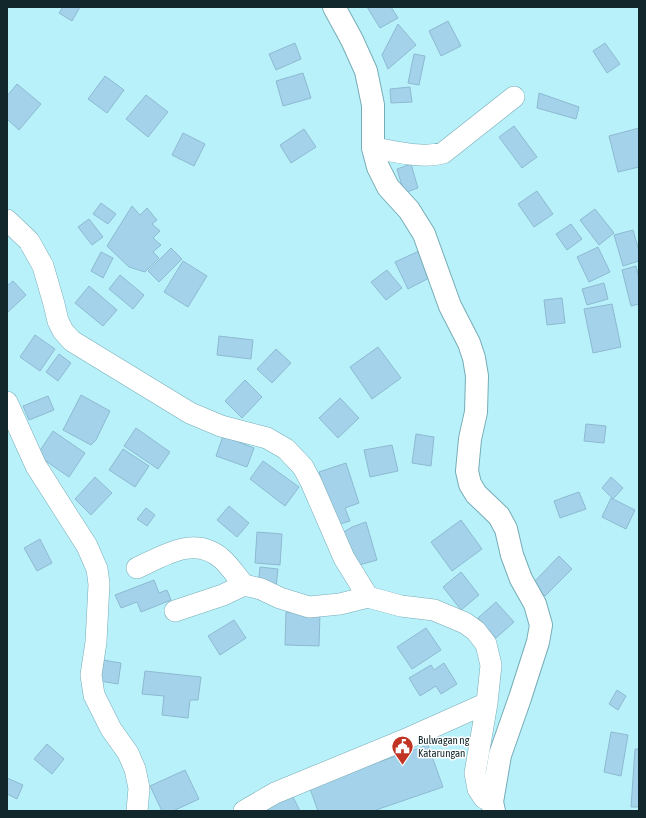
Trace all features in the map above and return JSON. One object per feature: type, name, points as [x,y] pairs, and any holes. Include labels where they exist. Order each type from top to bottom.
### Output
[{"type":"street","points":[[334,7],[352,40],[366,71],[373,105],[373,148],[378,167],[388,187],[409,210],[424,234],[450,306],[469,343],[474,358],[477,376],[476,412],[470,439],[467,471],[470,484],[476,494],[499,516],[506,529],[512,555],[521,579],[535,604],[541,625],[538,642],[500,755],[493,806]]},
{"type":"street","points":[[373,148],[423,156],[443,153],[514,97]]},
{"type":"street","points":[[7,220],[29,241],[43,266],[58,321],[63,331],[72,341],[190,413],[221,426],[267,438],[286,449],[303,467],[344,558],[368,597]]},
{"type":"street","points":[[7,402],[36,466],[87,546],[97,569],[99,584],[96,642],[91,675],[94,695],[111,729],[128,753],[135,769],[139,788],[137,811]]},
{"type":"street","points":[[137,568],[178,549],[195,547],[211,550],[223,560],[244,585],[261,589],[280,598],[309,607],[340,604],[368,597],[401,606],[434,610],[465,622],[476,630],[486,644],[491,665],[487,703],[475,773],[478,789],[484,798],[493,806]]},
{"type":"street","points":[[175,611],[223,595],[244,585]]},
{"type":"street","points":[[244,811],[276,793],[404,740],[487,703]]},
{"type":"building","points":[[63,7],[80,7],[72,21],[59,13]]},
{"type":"building","points":[[367,7],[391,7],[398,18],[380,28]]},
{"type":"building","points":[[448,21],[461,46],[441,56],[429,31]]},
{"type":"building","points":[[398,24],[416,45],[388,69],[382,55]]},
{"type":"building","points":[[295,43],[301,59],[276,70],[269,54]]},
{"type":"building","points":[[605,43],[620,64],[607,73],[593,51]]},
{"type":"building","points":[[414,54],[425,56],[419,85],[408,83]]},
{"type":"building","points":[[303,73],[311,98],[283,106],[276,81]]},
{"type":"building","points":[[105,76],[124,90],[107,113],[88,99]]},
{"type":"building","points":[[17,84],[41,104],[19,130],[7,119],[7,96]]},
{"type":"building","points":[[410,87],[412,102],[391,103],[390,89]]},
{"type":"building","points":[[539,93],[579,107],[576,119],[537,108]]},
{"type":"building","points":[[146,95],[168,112],[148,137],[126,119]]},
{"type":"building","points":[[514,126],[537,157],[522,168],[499,137]]},
{"type":"building","points":[[639,128],[639,167],[618,172],[609,136]]},
{"type":"building","points":[[304,129],[316,147],[291,163],[280,145]]},
{"type":"building","points":[[183,133],[205,144],[194,166],[172,155]]},
{"type":"building","points":[[411,164],[418,188],[404,193],[397,169]]},
{"type":"building","points":[[537,191],[553,214],[534,227],[518,204]]},
{"type":"building","points":[[101,203],[116,214],[108,224],[93,214]]},
{"type":"building","points":[[132,206],[140,215],[147,208],[157,220],[152,224],[160,231],[153,238],[161,245],[153,252],[159,258],[145,272],[129,267],[107,246]]},
{"type":"building","points":[[595,209],[614,233],[599,245],[580,220]]},
{"type":"building","points":[[89,219],[103,237],[92,245],[78,227]]},
{"type":"building","points":[[571,224],[582,239],[567,250],[556,234]]},
{"type":"building","points":[[633,230],[639,251],[639,261],[623,266],[614,235]]},
{"type":"building","points":[[598,247],[610,272],[589,282],[577,257]]},
{"type":"building","points":[[171,248],[182,259],[159,282],[148,271]]},
{"type":"building","points":[[419,251],[431,277],[408,289],[395,262]]},
{"type":"building","points":[[101,252],[113,258],[103,278],[91,271]]},
{"type":"building","points":[[183,261],[207,276],[188,307],[164,292]]},
{"type":"building","points":[[636,266],[639,278],[639,304],[631,306],[622,270]]},
{"type":"building","points":[[387,270],[402,288],[386,300],[371,282]]},
{"type":"building","points":[[120,275],[144,295],[133,309],[109,289]]},
{"type":"building","points":[[13,281],[26,295],[7,313],[7,286]]},
{"type":"building","points":[[604,283],[608,299],[587,305],[582,289]]},
{"type":"building","points":[[89,286],[117,310],[103,326],[75,303]]},
{"type":"building","points":[[562,298],[565,323],[547,325],[544,300]]},
{"type":"building","points":[[612,304],[621,347],[593,353],[584,309]]},
{"type":"building","points":[[35,335],[55,349],[40,371],[20,357]]},
{"type":"building","points":[[219,336],[253,340],[251,359],[217,355]]},
{"type":"building","points":[[378,347],[401,378],[372,399],[350,367]]},
{"type":"building","points":[[276,349],[291,363],[272,383],[257,369]]},
{"type":"building","points":[[59,354],[71,363],[58,381],[46,372]]},
{"type":"building","points":[[245,380],[262,397],[242,418],[225,401]]},
{"type":"building","points":[[81,395],[110,411],[96,440],[91,445],[63,430]]},
{"type":"building","points":[[48,396],[54,410],[29,420],[23,406]]},
{"type":"building","points":[[340,398],[359,418],[338,438],[319,418]]},
{"type":"building","points":[[586,424],[606,426],[604,443],[584,441]]},
{"type":"building","points":[[136,428],[170,452],[158,469],[124,446]]},
{"type":"building","points":[[53,431],[85,453],[69,477],[37,455]]},
{"type":"building","points":[[416,434],[434,437],[431,466],[412,463]]},
{"type":"building","points":[[223,436],[254,448],[247,467],[216,456]]},
{"type":"building","points":[[392,445],[398,471],[370,477],[364,450]]},
{"type":"building","points":[[123,449],[149,466],[135,487],[109,470]]},
{"type":"building","points":[[263,461],[299,487],[285,506],[250,479]]},
{"type":"building","points":[[346,463],[359,503],[345,508],[350,521],[337,525],[319,472]]},
{"type":"building","points":[[95,477],[112,493],[91,515],[75,499]]},
{"type":"building","points":[[611,477],[623,488],[613,499],[602,488]]},
{"type":"building","points":[[579,492],[586,509],[560,518],[554,501]]},
{"type":"building","points":[[611,498],[635,510],[626,529],[602,517]]},
{"type":"building","points":[[229,506],[249,523],[237,537],[217,520]]},
{"type":"building","points":[[146,508],[155,515],[147,526],[137,519]]},
{"type":"building","points":[[461,520],[482,549],[452,571],[431,542]]},
{"type":"building","points":[[366,522],[377,560],[359,565],[339,535],[352,527]]},
{"type":"building","points":[[257,532],[282,534],[280,565],[255,563]]},
{"type":"building","points":[[40,539],[52,563],[37,571],[24,548]]},
{"type":"building","points":[[559,556],[572,569],[545,596],[532,584]]},
{"type":"building","points":[[260,567],[278,569],[276,587],[258,586]]},
{"type":"building","points":[[461,572],[479,595],[461,610],[443,587]]},
{"type":"building","points":[[154,580],[159,593],[167,590],[171,600],[141,612],[137,602],[121,608],[115,595]]},
{"type":"building","points":[[496,602],[514,622],[496,638],[478,618]]},
{"type":"building","points":[[286,612],[320,614],[319,646],[285,645]]},
{"type":"building","points":[[234,620],[246,638],[220,655],[208,636]]},
{"type":"building","points":[[426,628],[441,650],[412,669],[397,647]]},
{"type":"building","points":[[97,659],[121,663],[118,684],[94,680]]},
{"type":"building","points":[[444,663],[457,684],[441,694],[436,686],[420,696],[409,678],[431,665],[434,670]]},
{"type":"building","points":[[145,671],[201,677],[198,700],[190,700],[188,718],[162,715],[164,696],[142,694]]},
{"type":"building","points":[[617,690],[626,696],[618,710],[609,704]]},
{"type":"building","points":[[611,732],[628,735],[621,776],[604,772]]},
{"type":"building","points":[[47,744],[64,759],[52,774],[34,759]]},
{"type":"building","name":"Bulwagan ng Katarungan","points":[[428,745],[443,787],[373,811],[318,811],[309,786]]},
{"type":"building","points":[[635,749],[639,749],[639,807],[631,807]]},
{"type":"building","points":[[185,770],[199,799],[173,811],[162,811],[150,786]]},
{"type":"building","points":[[7,778],[23,785],[17,799],[7,794]]},
{"type":"building","points":[[292,795],[300,811],[262,811]]},
{"type":"place","name":"Bulwagan ng Katarungan","points":[[402,766]]}]
